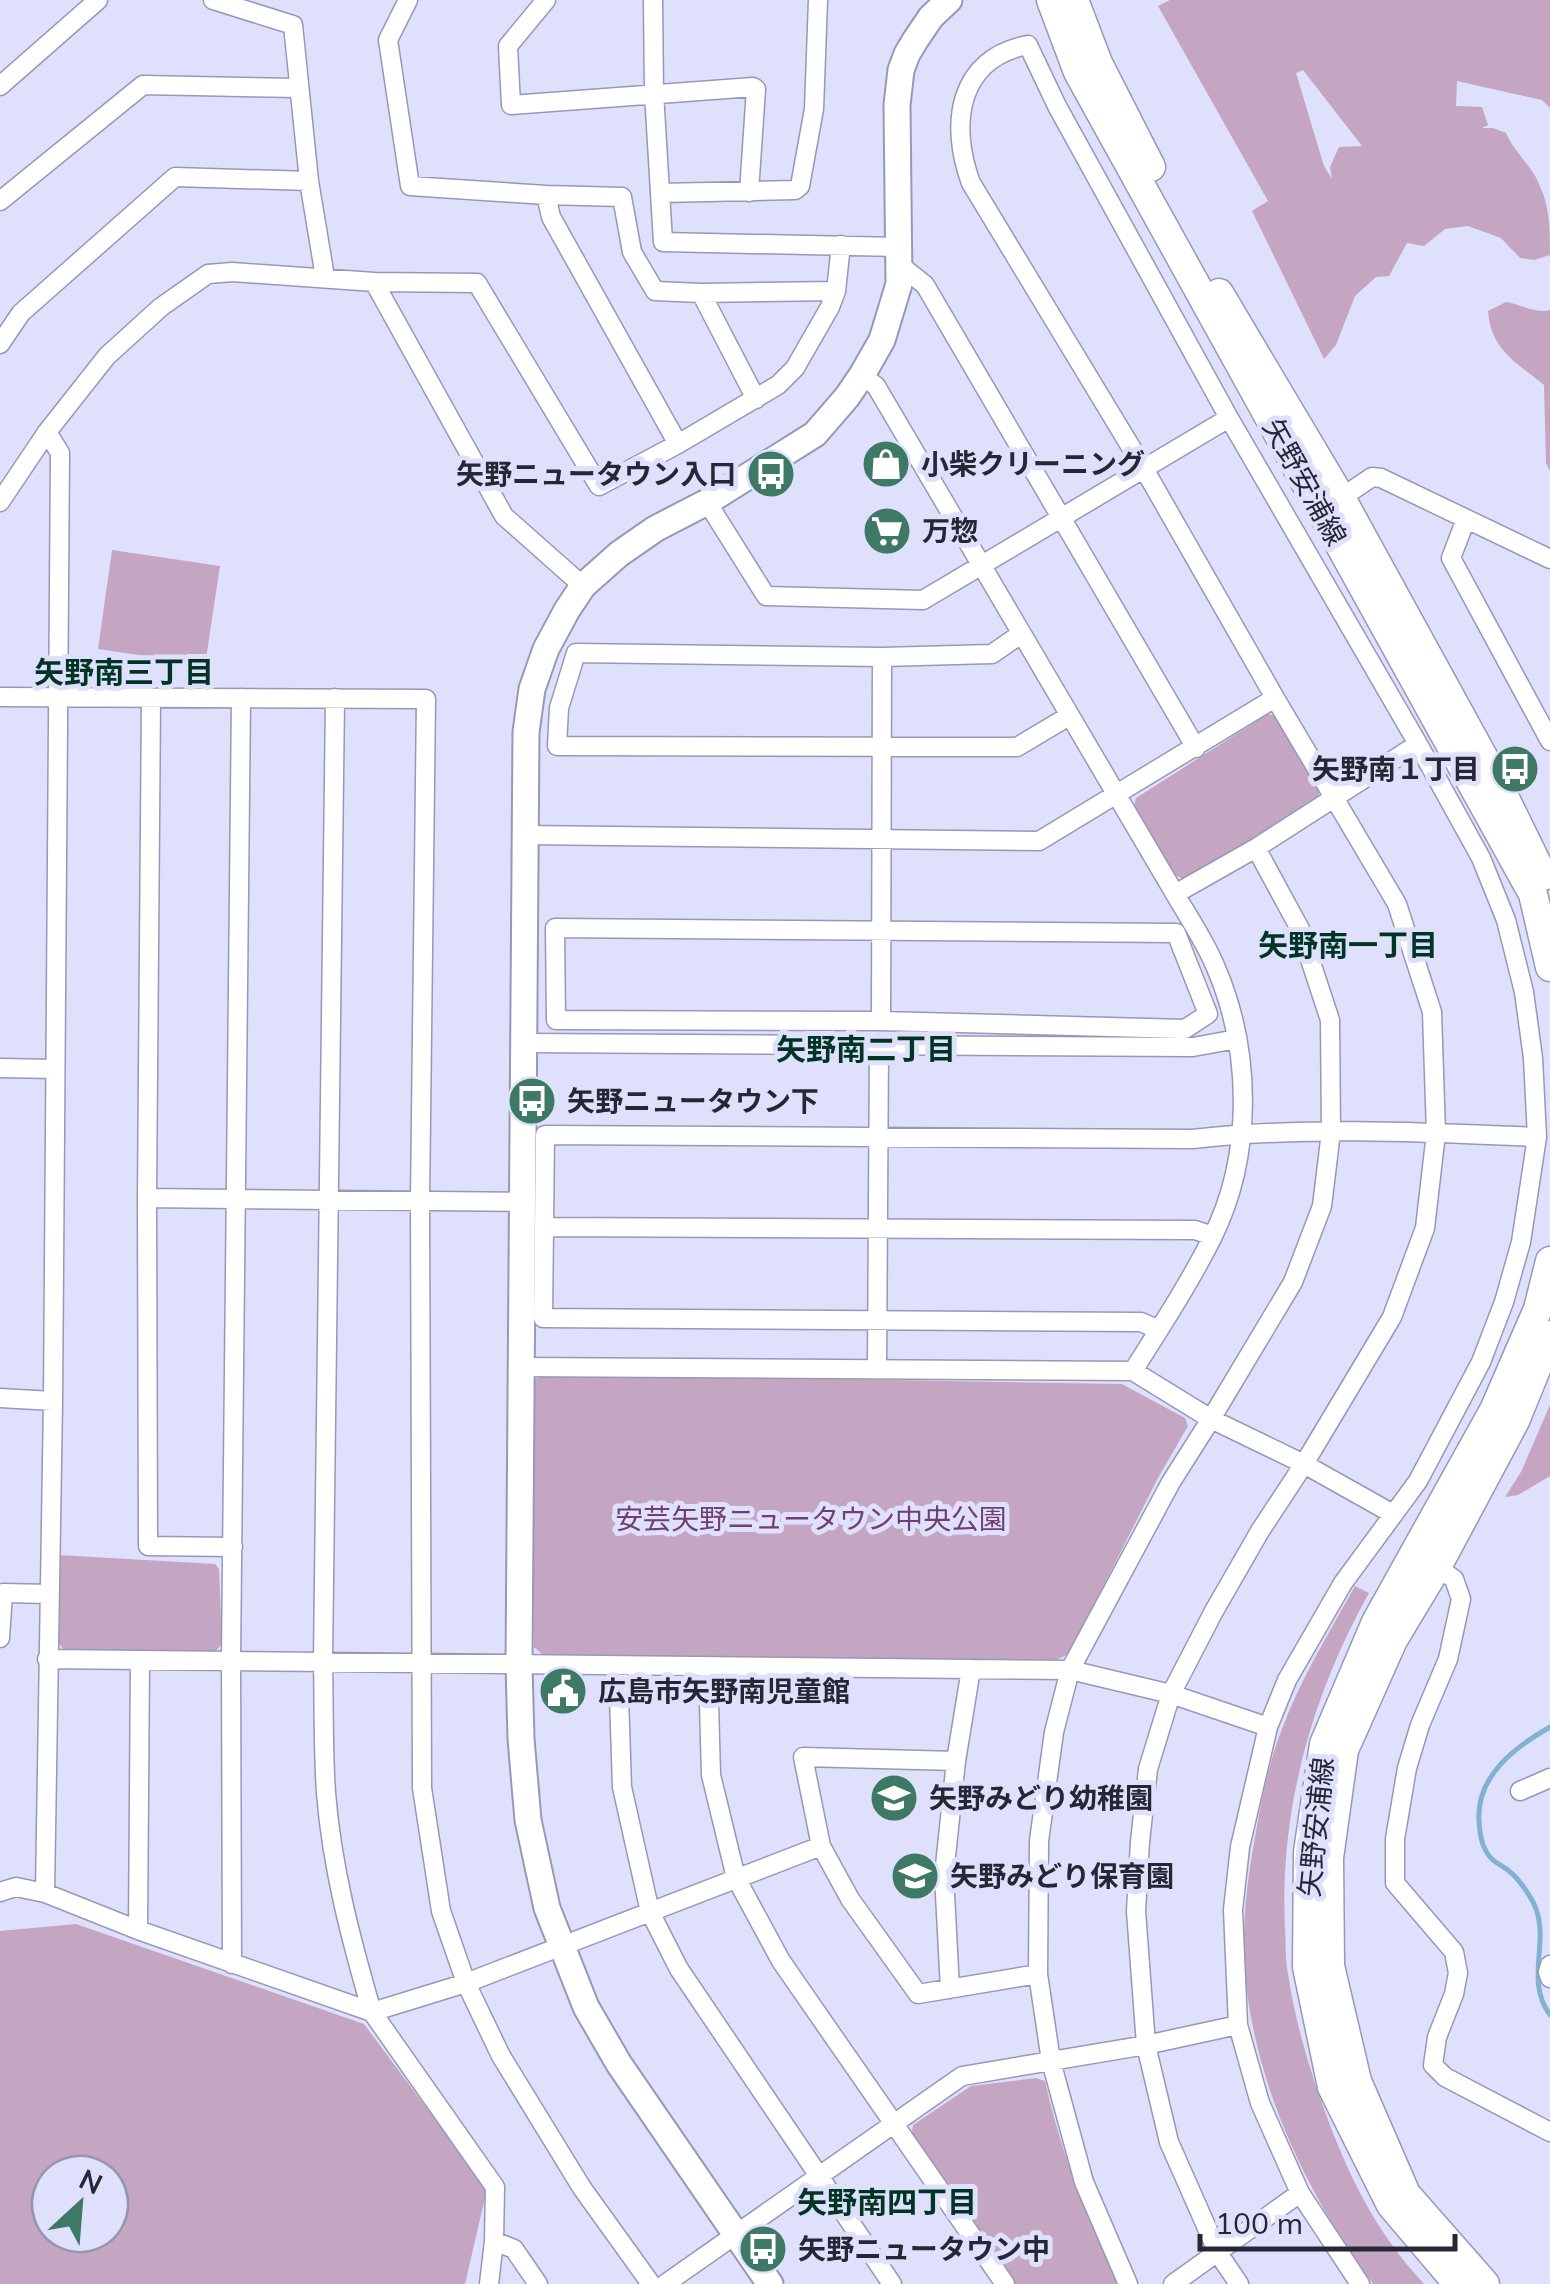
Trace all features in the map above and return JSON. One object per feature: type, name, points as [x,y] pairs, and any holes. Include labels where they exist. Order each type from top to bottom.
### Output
[{"type":"main road","name":"矢野安浦線","points":[[1051,0],[1078,72],[1533,894],[1550,967]]},
{"type":"main road","name":"矢野安浦線","points":[[1074,0],[1098,63],[1214,285],[1341,498],[1497,782],[1550,890]]},
{"type":"main road","name":"矢野安浦線","points":[[1458,2284],[1391,2205],[1332,2087],[1307,1967],[1308,1852],[1324,1744],[1376,1622],[1494,1410],[1538,1309],[1550,1260]]},
{"type":"main road","name":"矢野安浦線","points":[[1485,2284],[1406,2194],[1356,2082],[1330,1966],[1328,1858],[1344,1750],[1392,1640],[1514,1421],[1550,1335]]},
{"type":"street","points":[[0,86],[98,0]]},
{"type":"street","points":[[213,0],[293,25],[325,277]]},
{"type":"street","points":[[408,0],[388,40],[410,186],[622,197],[632,252],[655,291],[836,291]]},
{"type":"street","points":[[546,0],[508,46],[511,106],[654,93],[756,89],[749,192]]},
{"type":"street","points":[[653,0],[663,242],[841,245],[900,256],[924,285],[1196,748]]},
{"type":"street","points":[[661,194],[795,190],[800,186],[814,109],[818,0]]},
{"type":"street","points":[[770,2284],[618,2064],[586,2007],[548,1908],[528,1820],[519,1664],[526,732],[532,689],[546,650],[583,586],[656,529],[707,502],[814,434],[862,375],[882,340],[899,284],[901,70],[916,39],[949,0]]},
{"type":"street","points":[[1239,2284],[1218,2253],[1169,2142],[1146,2045],[1136,1911],[1148,1769],[1171,1694],[1260,1531],[1392,1316],[1425,1228],[1436,1133],[1432,1012],[1398,904],[971,182],[960,149],[964,93],[988,60],[1008,48],[1028,44],[1057,106],[1229,418],[1481,858],[1506,920],[1526,1008],[1537,1137],[1521,1242],[1504,1302],[1481,1362],[1418,1481],[1343,1583],[1287,1680],[1268,1727],[1240,1847],[1233,1910],[1238,2024],[1260,2103],[1300,2193],[1360,2284]]},
{"type":"street","points":[[0,201],[142,85],[298,88]]},
{"type":"street","points":[[0,344],[21,313],[176,177],[310,181]]},
{"type":"street","points":[[546,195],[551,217],[678,444]]},
{"type":"street","points":[[0,502],[47,432],[107,356],[161,307],[208,274],[232,272],[374,282],[478,282],[599,486],[778,385],[794,368],[822,323],[836,291],[841,245]]},
{"type":"street","points":[[374,282],[504,516],[583,586]]},
{"type":"street","points":[[701,292],[756,399]]},
{"type":"street","points":[[862,375],[876,386],[982,564],[1215,964],[1228,1000],[1242,1084],[1242,1134],[1230,1189],[1213,1236],[1133,1371]]},
{"type":"street","points":[[707,502],[766,596],[923,600],[1229,418]]},
{"type":"street","points":[[45,1893],[60,453],[47,432]]},
{"type":"street","points":[[1341,498],[1372,477],[1382,478],[1550,559]]},
{"type":"street","points":[[1466,519],[1451,558],[1550,741]]},
{"type":"street","points":[[1021,634],[992,654],[882,657],[576,653],[559,708],[557,746],[1018,747],[1069,716]]},
{"type":"street","points":[[882,657],[882,1022]]},
{"type":"street","points":[[0,696],[426,699],[420,1201],[422,1788],[441,1911],[466,1983],[501,2056],[572,2172],[651,2284]]},
{"type":"street","points":[[151,698],[148,1546],[233,1547]]},
{"type":"street","points":[[232,1964],[230,1660],[241,698]]},
{"type":"street","points":[[336,698],[322,1661],[326,1792],[347,1926],[372,2012],[495,2187],[489,2284]]},
{"type":"street","points":[[524,835],[1039,841],[1276,698]]},
{"type":"street","points":[[1175,894],[1256,848],[1418,744]]},
{"type":"street","points":[[1128,2284],[1084,2182],[1051,2061],[1038,1974],[1039,1840],[1054,1732],[1070,1670],[1170,1482],[1293,1282],[1322,1206],[1331,1132],[1330,1020],[1300,929],[1256,848]]},
{"type":"street","points":[[555,928],[881,931],[1176,933],[1208,1014],[1185,1029],[556,1020],[555,928]]},
{"type":"street","points":[[525,1044],[1192,1047],[1237,1039]]},
{"type":"street","points":[[877,1368],[879,1044]]},
{"type":"street","points":[[0,1068],[55,1069]]},
{"type":"street","points":[[1159,1330],[1141,1322],[544,1318],[545,1135],[1193,1139],[1331,1132],[1537,1137]]},
{"type":"street","points":[[147,1198],[522,1202]]},
{"type":"street","points":[[545,1227],[1195,1230],[1213,1236]]},
{"type":"street","points":[[520,1367],[1133,1371],[1212,1419],[1393,1514]]},
{"type":"street","points":[[0,1398],[52,1401]]},
{"type":"street","points":[[1436,1567],[1454,1579],[1461,1599],[1448,1659],[1407,1768],[1395,1839],[1395,1883],[1454,1952],[1458,1973],[1433,2065],[1445,2078],[1550,2132]]},
{"type":"street","points":[[0,1638],[3,1593],[49,1594]]},
{"type":"street","points":[[48,1659],[1070,1670],[1171,1694],[1268,1727]]},
{"type":"street","points":[[138,1930],[140,1660]]},
{"type":"street","points":[[618,1666],[622,1787],[650,1912],[678,1968],[892,2284]]},
{"type":"street","points":[[708,1667],[711,1775],[736,1878],[781,1961],[1005,2284]]},
{"type":"street","points":[[950,1989],[944,1875],[956,1760],[971,1669]]},
{"type":"street","points":[[956,1760],[803,1758],[821,1846],[850,1898],[918,1994],[1038,1974]]},
{"type":"street","points":[[1520,1792],[1550,1778]]},
{"type":"street","points":[[0,1892],[16,1887],[45,1893],[372,2012],[466,1983],[821,1846]]},
{"type":"street","points":[[1550,1965],[1550,1978]]},
{"type":"street","points":[[665,2284],[962,2076],[1146,2045],[1238,2024]]},
{"type":"street","points":[[1174,2284],[1300,2193]]},
{"type":"street","points":[[494,2241],[514,2249],[538,2284]]},
{"type":"green space","points":[[1170,0],[1550,0],[1550,108],[1542,100],[1457,81],[1456,106],[1482,107],[1488,125],[1482,128],[1506,133],[1534,174],[1548,213],[1550,255],[1534,260],[1520,258],[1501,238],[1468,226],[1445,229],[1424,246],[1407,243],[1389,276],[1376,277],[1355,296],[1336,345],[1324,359],[1252,211],[1268,201],[1158,6]],"holes":[[[1303,70],[1362,146],[1339,147],[1330,167],[1332,179],[1324,166],[1296,73]]]},
{"type":"green space","points":[[1506,302],[1550,310],[1550,471],[1546,463],[1544,385],[1507,354],[1490,324],[1488,311]]},
{"type":"green space","points":[[112,550],[220,566],[205,665],[98,649]]},
{"type":"green space","points":[[1268,714],[1279,717],[1321,788],[1317,801],[1184,879],[1172,874],[1134,807],[1136,798]]},
{"type":"green space","name":"安芸矢野ニュータウン中央公園","points":[[546,1374],[1122,1384],[1185,1418],[1188,1426],[1069,1654],[1056,1660],[543,1655],[534,1647],[533,1383]]},
{"type":"green space","points":[[1550,1405],[1550,1476],[1518,1495],[1505,1497],[1521,1472]]},
{"type":"green space","points":[[58,1555],[215,1564],[219,1569],[222,1644],[215,1652],[64,1650],[57,1641]]},
{"type":"green space","points":[[1355,1586],[1369,1593],[1331,1672],[1303,1755],[1294,1797],[1285,1884],[1286,1963],[1304,2049],[1341,2153],[1382,2231],[1424,2284],[1373,2284],[1329,2217],[1276,2109],[1254,2031],[1245,1972],[1247,1892],[1270,1767],[1298,1692]]},
{"type":"green space","points":[[76,1924],[364,2024],[487,2189],[465,2284],[0,2284],[0,1931]]},
{"type":"green space","points":[[1036,2078],[1045,2081],[1076,2185],[1118,2284],[1012,2284],[911,2138],[913,2125],[971,2086]]},
{"type":"waterway","points":[[1550,1727],[1500,1765],[1484,1790],[1479,1821],[1487,1853],[1516,1878],[1536,1909],[1539,1989],[1550,2015]]},
{"type":"place","name":"小柴クリーニング","points":[[886,464]]},
{"type":"place","name":"矢野ニュータウン入口","points":[[771,474]]},
{"type":"place","name":"万惣","points":[[887,531]]},
{"type":"place","name":"矢野南１丁目","points":[[1515,769]]},
{"type":"place","name":"矢野ニュータウン下","points":[[532,1101]]},
{"type":"place","name":"広島市矢野南児童館","points":[[563,1691]]},
{"type":"place","name":"矢野みどり幼稚園","points":[[894,1798]]},
{"type":"place","name":"矢野みどり保育園","points":[[915,1876]]},
{"type":"place","name":"矢野ニュータウン中","points":[[763,2249]]},
{"type":"district","name":"矢野南三丁目","points":[[124,673]]},
{"type":"district","name":"矢野南一丁目","points":[[1348,946]]},
{"type":"district","name":"矢野南二丁目","points":[[866,1050]]},
{"type":"district","name":"矢野南四丁目","points":[[887,2203]]}]
